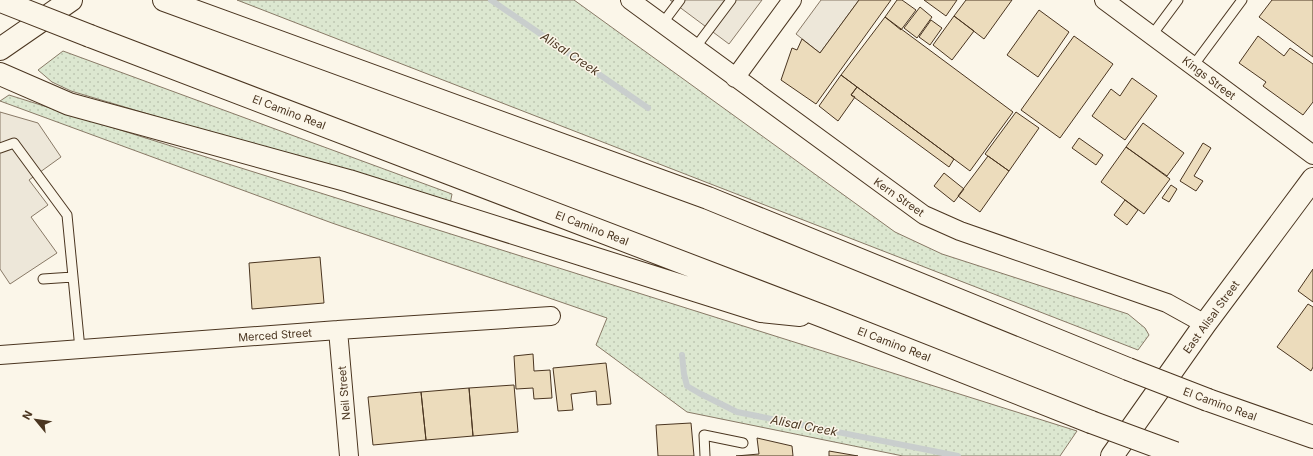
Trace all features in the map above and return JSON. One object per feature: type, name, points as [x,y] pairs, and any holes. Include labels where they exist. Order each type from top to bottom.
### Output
[{"type":"main road","points":[[0,49],[71,0]]},
{"type":"main road","name":"El Camino Real","points":[[164,0],[708,198],[1128,369],[1208,400],[1313,437]]},
{"type":"main road","name":"El Camino Real","points":[[1,1],[826,317],[1091,422],[1179,455]]},
{"type":"main road","points":[[0,74],[69,104],[349,181],[760,311],[826,317]]},
{"type":"main road","name":"East Alisal Street","points":[[1112,456],[1205,324],[1313,179]]},
{"type":"street","name":"Kern Street","points":[[630,0],[924,215],[960,231],[1167,303],[1205,324]]},
{"type":"street","points":[[735,78],[792,0]]},
{"type":"street","name":"Kings Street","points":[[1104,0],[1313,155]]},
{"type":"street","name":"Merced Street","points":[[0,355],[551,316]]},
{"type":"street","name":"Neil Street","points":[[338,330],[349,456]]},
{"type":"lane","points":[[662,24],[680,0]]},
{"type":"lane","points":[[695,48],[731,0]]},
{"type":"lane","points":[[1152,35],[1178,0]]},
{"type":"lane","points":[[1193,66],[1242,0]]},
{"type":"lane","points":[[0,148],[14,143],[67,215],[80,349]]},
{"type":"lane","points":[[43,279],[73,277]]},
{"type":"lane","points":[[705,456],[704,435],[743,443]]},
{"type":"green space","points":[[237,0],[574,0],[895,232],[942,254],[1128,314],[1145,328],[1149,335],[1138,350]]},
{"type":"green space","points":[[63,51],[452,194],[450,204],[71,91],[52,82],[38,70]]},
{"type":"green space","points":[[9,95],[1077,431],[1060,456],[903,456],[687,412],[596,345],[607,318],[332,223],[0,101]]},
{"type":"shaded area","points":[[670,0],[762,0],[729,44]]},
{"type":"shaded area","points":[[821,0],[859,0],[820,53],[796,34]]},
{"type":"shaded area","points":[[0,112],[38,123],[61,157],[29,180],[48,205],[31,217],[57,253],[10,284],[0,269]]},
{"type":"building","points":[[859,0],[891,0],[816,104],[781,80],[792,48],[797,50],[802,39],[820,53]]},
{"type":"building","points":[[897,0],[902,0],[916,10],[901,30],[885,17]]},
{"type":"building","points":[[924,0],[957,0],[946,16]]},
{"type":"building","points":[[966,0],[1012,0],[984,39],[954,16]]},
{"type":"building","points":[[1272,0],[1313,0],[1313,57],[1259,17]]},
{"type":"building","points":[[920,7],[932,17],[917,38],[904,28]]},
{"type":"building","points":[[1039,10],[1069,32],[1038,77],[1007,55]]},
{"type":"building","points":[[954,16],[974,31],[952,60],[933,45]]},
{"type":"building","points":[[885,17],[1013,112],[970,171],[841,75]]},
{"type":"building","points":[[931,20],[942,28],[930,45],[919,37]]},
{"type":"building","points":[[1074,36],[1113,64],[1060,138],[1021,110]]},
{"type":"building","points":[[1258,36],[1284,56],[1290,48],[1313,64],[1313,102],[1303,115],[1263,86],[1266,82],[1239,63]]},
{"type":"building","points":[[841,75],[857,87],[851,95],[855,97],[838,121],[819,106]]},
{"type":"building","points":[[1132,78],[1157,96],[1125,140],[1092,116],[1111,89],[1120,96]]},
{"type":"building","points":[[857,87],[954,159],[949,167],[851,95]]},
{"type":"building","points":[[1016,112],[1039,128],[1009,171],[985,154]]},
{"type":"building","points":[[1143,123],[1184,153],[1167,176],[1126,147]]},
{"type":"building","points":[[1079,138],[1103,155],[1096,165],[1072,148]]},
{"type":"building","points":[[1203,143],[1211,148],[1194,176],[1203,181],[1196,191],[1180,181]]},
{"type":"building","points":[[1126,147],[1170,179],[1144,214],[1101,182]]},
{"type":"building","points":[[988,156],[1009,171],[980,212],[958,196]]},
{"type":"building","points":[[944,173],[964,189],[954,202],[934,186]]},
{"type":"building","points":[[1171,185],[1177,189],[1169,202],[1162,198]]},
{"type":"building","points":[[1125,200],[1138,210],[1127,225],[1114,215]]},
{"type":"building","points":[[320,257],[324,303],[252,309],[249,263]]},
{"type":"building","points":[[1313,269],[1313,302],[1298,291]]},
{"type":"building","points":[[1308,304],[1313,307],[1313,367],[1311,371],[1277,347]]},
{"type":"building","points":[[533,354],[534,371],[550,370],[552,398],[534,399],[533,388],[516,389],[514,356]]},
{"type":"building","points":[[606,363],[611,404],[597,405],[596,391],[571,394],[573,410],[558,411],[553,368]]},
{"type":"building","points":[[514,385],[518,432],[473,436],[469,388]]},
{"type":"building","points":[[469,388],[473,436],[426,440],[421,392]]},
{"type":"building","points":[[421,392],[426,440],[373,445],[368,397]]},
{"type":"building","points":[[691,423],[694,456],[658,456],[656,425]]},
{"type":"building","points":[[757,438],[792,446],[793,456],[736,456],[759,454]]},
{"type":"building","points":[[829,451],[858,456],[829,456]]},
{"type":"waterway","name":"Alisal Creek","points":[[491,0],[648,108]]},
{"type":"waterway","name":"Alisal Creek","points":[[682,355],[687,386],[737,412],[958,456]]}]
